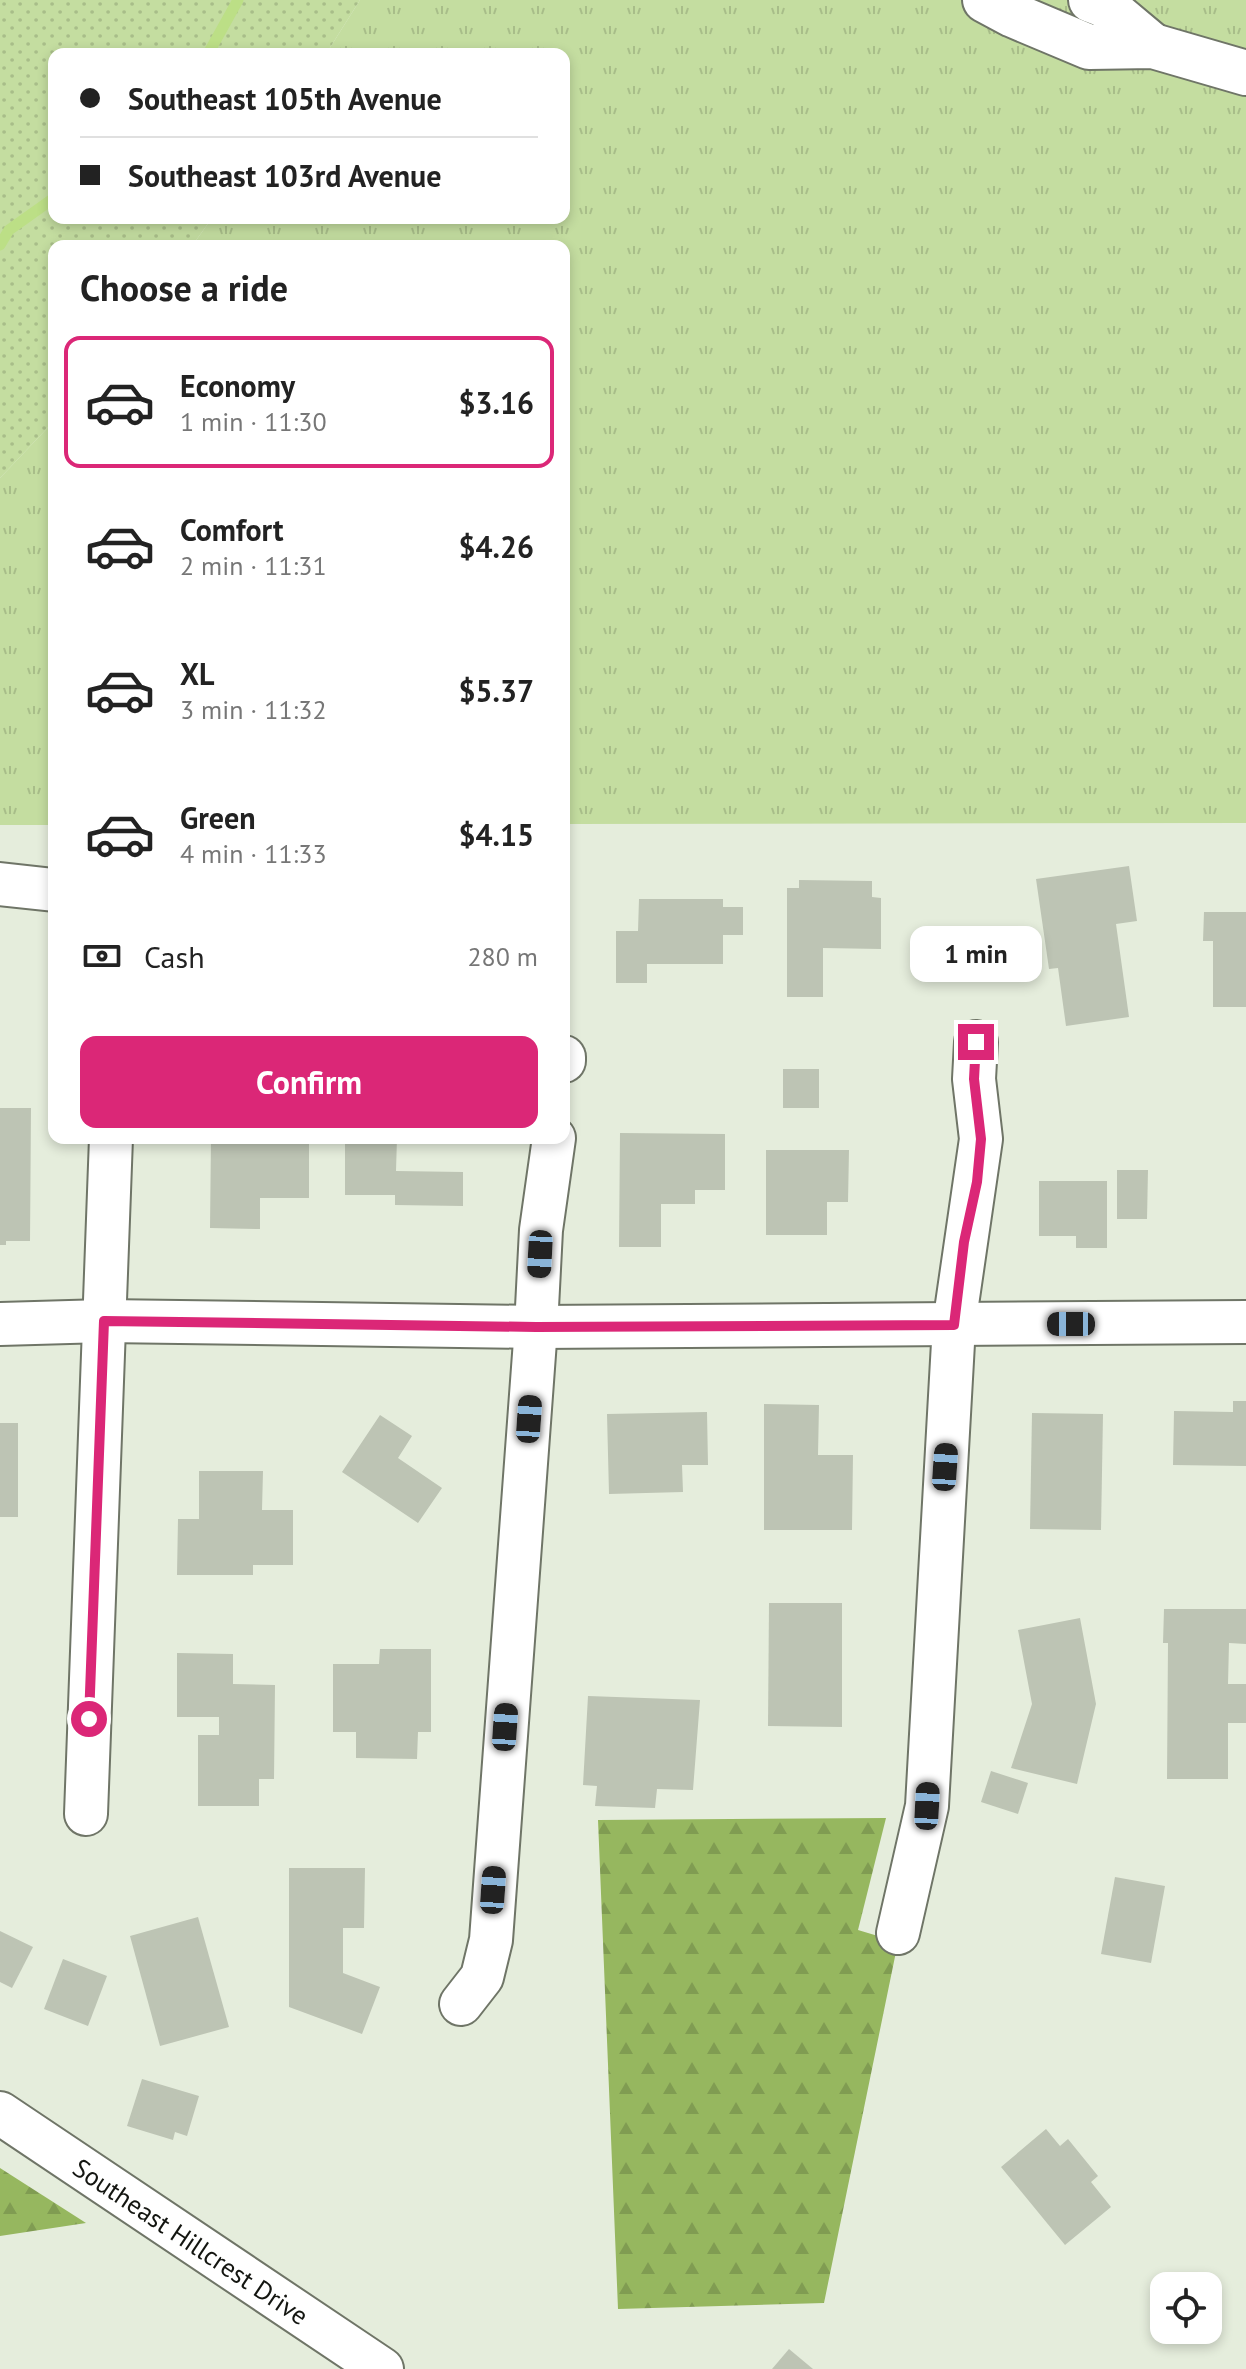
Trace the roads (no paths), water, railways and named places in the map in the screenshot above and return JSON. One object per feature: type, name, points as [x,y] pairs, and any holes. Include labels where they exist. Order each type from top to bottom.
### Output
[{"type":"street","points":[[985,0],[1089,47],[1153,46],[1246,73]]},
{"type":"street","points":[[1091,0],[1104,5],[1153,46]]},
{"type":"street","points":[[0,884],[48,889]]},
{"type":"street","points":[[898,1933],[927,1806],[954,1325],[981,1139],[974,1079],[976,1042]]},
{"type":"street","points":[[86,1814],[111,1144]]},
{"type":"street","points":[[461,2004],[482,1977],[491,1940],[541,1230],[553,1144]]},
{"type":"street","points":[[0,1324],[104,1321],[536,1327],[1246,1322]]},
{"type":"street","name":"Southeast Hillcrest Drive","points":[[0,2113],[382,2369]]},
{"type":"waterway","points":[[211,48],[238,0]]},
{"type":"waterway","points":[[0,245],[9,230],[48,202]]}]
